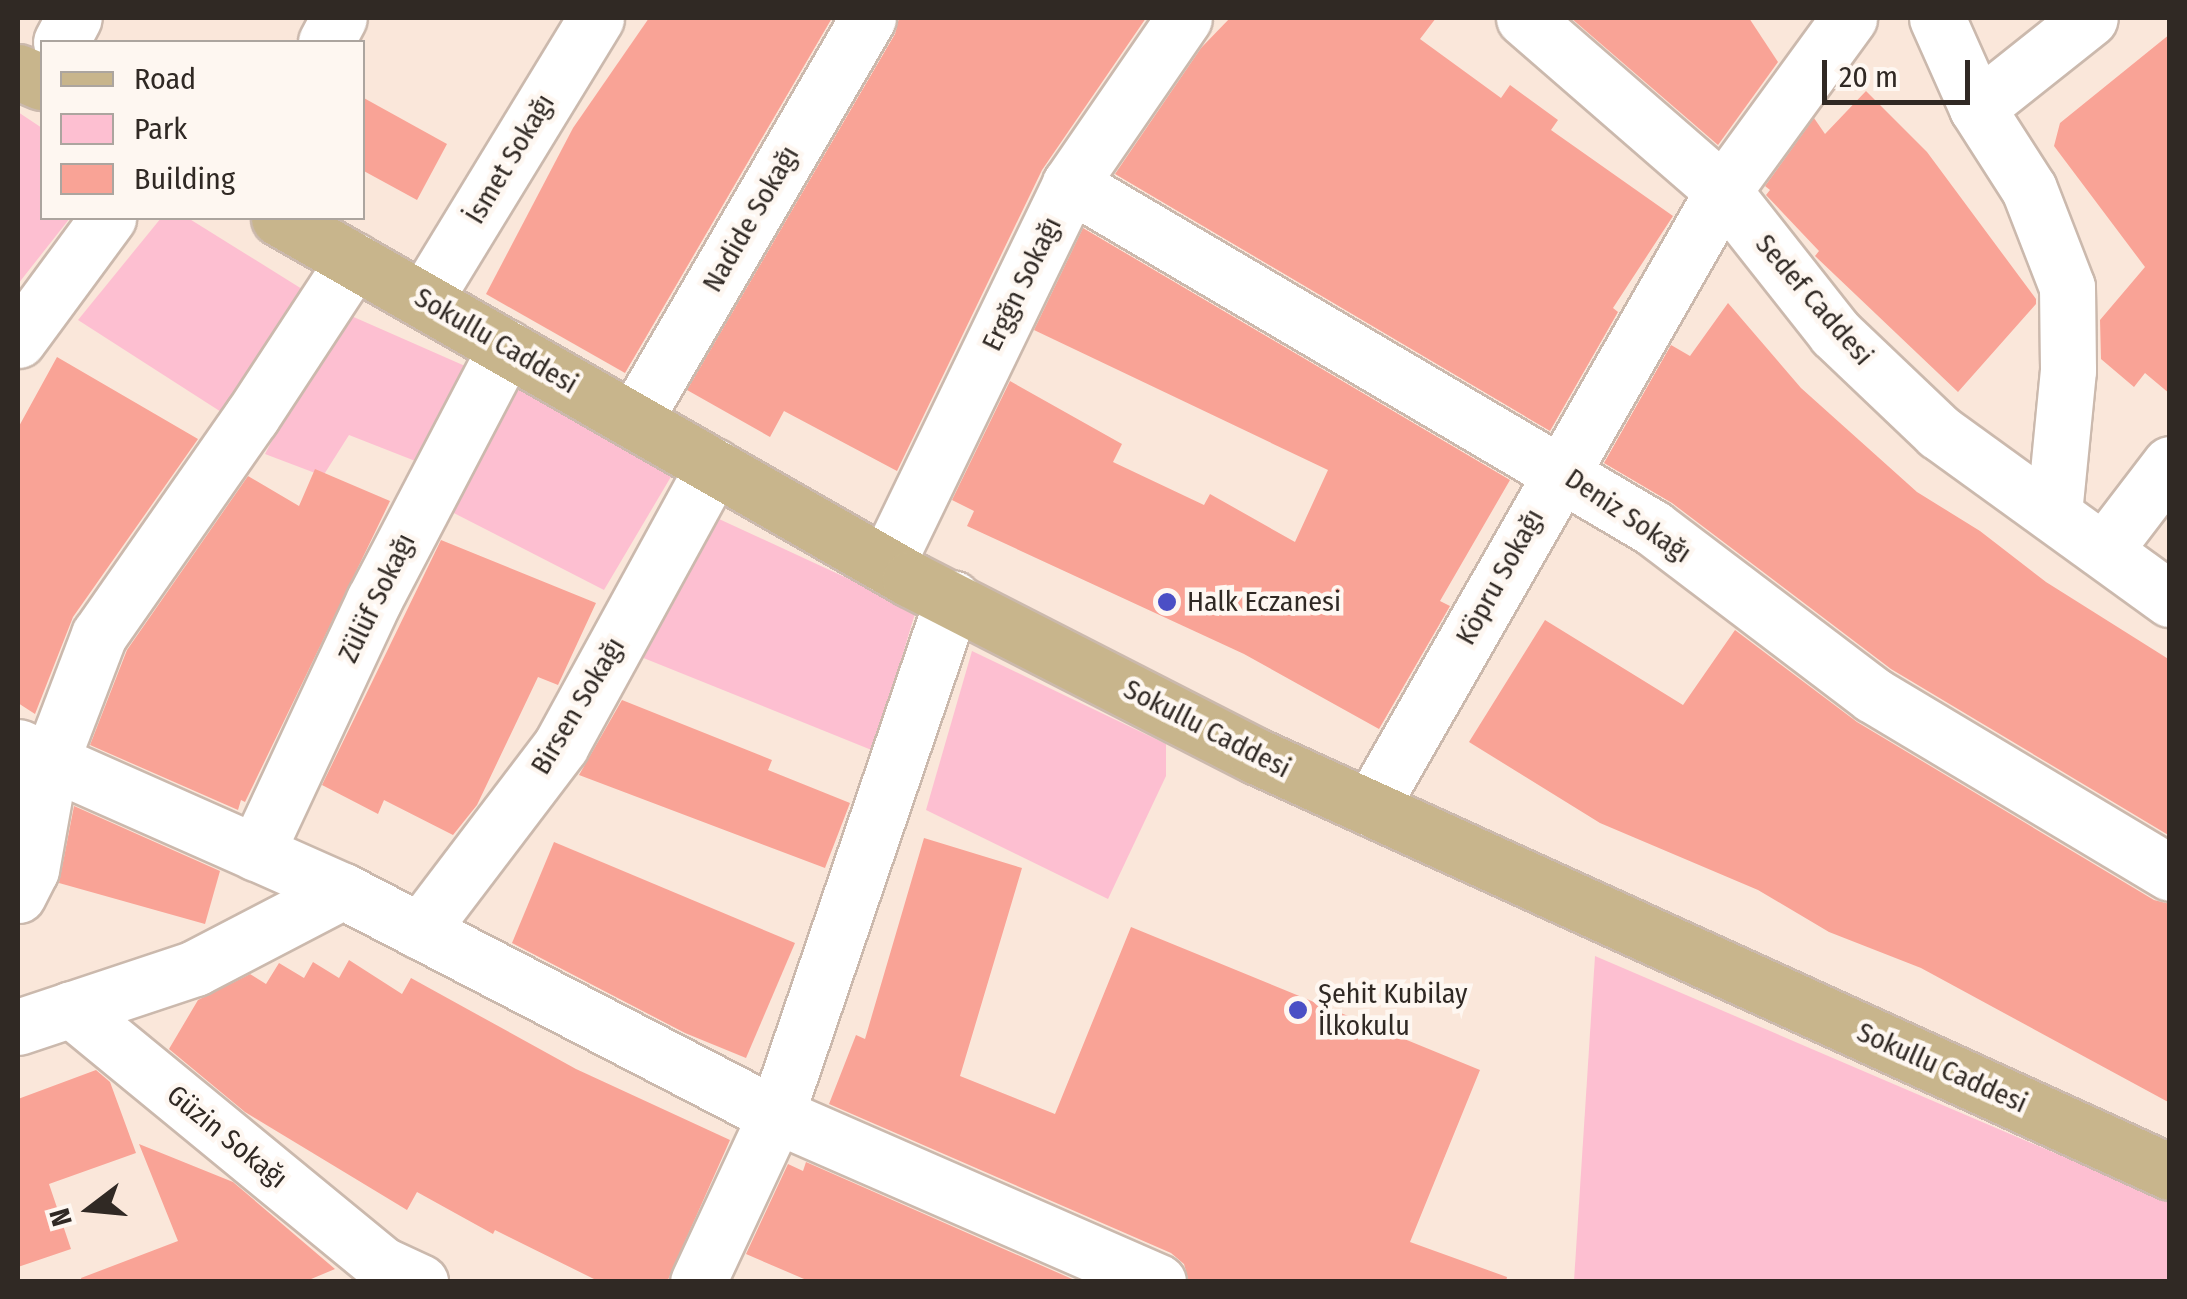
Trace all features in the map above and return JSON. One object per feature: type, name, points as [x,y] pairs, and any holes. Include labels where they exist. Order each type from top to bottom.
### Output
[{"type":"main road","name":"Sokullu Caddesi","points":[[283,220],[886,565],[1256,756],[2167,1166]]},
{"type":"street","points":[[60,40],[74,18]]},
{"type":"street","points":[[327,40],[339,18]]},
{"type":"street","name":"İsmet Sokağı","points":[[424,300],[596,18]]},
{"type":"street","name":"Nadide Sokağı","points":[[634,420],[868,18]]},
{"type":"street","name":"Ergğn Sokağı","points":[[886,565],[1070,184],[1184,18]]},
{"type":"street","name":"Sedef Caddesi","points":[[1524,18],[1723,191],[1835,333],[1939,432],[2170,599]]},
{"type":"street","name":"Köpru Sokağı","points":[[1370,808],[1723,191],[1849,18]]},
{"type":"street","points":[[1938,18],[1978,108],[2029,189],[2067,287],[2068,370],[2054,512]]},
{"type":"street","points":[[1978,108],[2090,18]]},
{"type":"street","name":"Deniz Sokağı","points":[[1070,184],[1653,528],[1874,695],[2170,873]]},
{"type":"street","points":[[18,340],[107,220]]},
{"type":"street","points":[[18,895],[31,870],[34,755],[99,635],[252,416],[354,260]]},
{"type":"street","name":"Zülüf Sokağı","points":[[256,853],[374,600],[506,348]]},
{"type":"street","points":[[2104,548],[2170,464]]},
{"type":"street","name":"Birsen Sokağı","points":[[420,931],[562,745],[714,466]]},
{"type":"street","points":[[698,1282],[776,1115],[952,598]]},
{"type":"street","points":[[34,755],[343,891],[776,1115],[1158,1282]]},
{"type":"street","points":[[18,1027],[195,968],[343,891]]},
{"type":"street","name":"Güzin Sokağı","points":[[71,1008],[381,1276]]},
{"type":"green space","points":[[18,112],[40,127],[40,220],[68,220],[18,284]]},
{"type":"green space","points":[[159,220],[191,220],[302,289],[229,417],[78,320]]},
{"type":"green space","points":[[340,311],[481,373],[428,466],[349,435],[323,476],[265,454]]},
{"type":"green space","points":[[514,377],[672,475],[604,590],[446,509]]},
{"type":"green space","points":[[719,519],[916,610],[874,751],[641,657]]},
{"type":"green space","points":[[972,651],[1166,744],[1166,776],[1108,899],[926,810]]},
{"type":"green space","points":[[1595,956],[2169,1202],[2169,1281],[1574,1281]]},
{"type":"building","points":[[649,18],[832,18],[625,373],[486,294],[573,128]]},
{"type":"building","points":[[899,18],[1146,18],[1042,170],[897,471],[784,411],[770,437],[687,390],[895,34]]},
{"type":"building","points":[[1230,18],[1436,18],[1420,39],[1501,98],[1510,85],[1558,120],[1551,130],[1673,216],[1613,308],[1618,312],[1550,431],[1115,174],[1201,48]]},
{"type":"building","points":[[1571,18],[1749,18],[1778,62],[1718,145]]},
{"type":"building","points":[[2170,34],[2170,394],[2145,373],[2134,387],[2101,359],[2100,320],[2145,267],[2054,146],[2060,123]]},
{"type":"building","points":[[1866,91],[1927,152],[2036,299],[2036,304],[1958,392],[1815,256],[1819,251],[1766,195],[1770,190],[1765,186],[1814,118],[1825,134]]},
{"type":"building","points":[[365,99],[447,144],[417,200],[365,172]]},
{"type":"building","points":[[1083,228],[1510,480],[1440,601],[1450,606],[1379,729],[1244,654],[967,526],[974,511],[952,500],[1010,381],[1122,444],[1113,462],[1204,505],[1210,494],[1295,542],[1328,470],[1034,330]]},
{"type":"building","points":[[1728,303],[1801,388],[1917,492],[1980,531],[2046,582],[2170,660],[2170,836],[1891,669],[1672,503],[1604,463],[1671,345],[1690,356]]},
{"type":"building","points":[[57,357],[198,439],[73,617],[35,714],[18,703],[18,428]]},
{"type":"building","points":[[315,469],[390,501],[245,802],[241,800],[238,810],[90,745],[127,650],[248,476],[299,506]]},
{"type":"building","points":[[441,540],[596,603],[558,685],[538,677],[477,805],[453,835],[384,800],[378,814],[322,785]]},
{"type":"building","points":[[1545,620],[1683,705],[1735,630],[1857,722],[2154,900],[2170,904],[2170,1103],[1921,968],[1829,932],[1758,890],[1600,823],[1469,742]]},
{"type":"building","points":[[622,700],[772,760],[768,770],[850,803],[825,868],[579,775]]},
{"type":"building","points":[[74,806],[220,871],[205,924],[59,883]]},
{"type":"building","points":[[924,838],[1022,868],[960,1076],[1055,1114],[1131,927],[1480,1070],[1410,1242],[1507,1277],[1506,1282],[1189,1282],[1184,1264],[1171,1253],[829,1104],[856,1035],[865,1039]]},
{"type":"building","points":[[554,842],[795,943],[746,1058],[685,1033],[512,943]]},
{"type":"building","points":[[349,960],[402,994],[411,978],[576,1069],[730,1140],[667,1282],[600,1282],[495,1230],[493,1234],[417,1192],[407,1210],[245,1112],[169,1049],[198,1000],[250,974],[266,984],[279,963],[304,978],[313,962],[339,978]]},
{"type":"building","points":[[96,1070],[110,1082],[136,1153],[49,1184],[71,1249],[18,1267],[18,1099]]},
{"type":"building","points":[[139,1144],[233,1182],[335,1269],[304,1282],[82,1282],[81,1278],[178,1241]]},
{"type":"building","points":[[806,1162],[1079,1282],[811,1282],[746,1254],[788,1164],[803,1171]]},
{"type":"place","name":"Halk Eczanesi","points":[[1167,602]]},
{"type":"place","name":"Şehit Kubilay İlkokulu","points":[[1298,1010]]}]
